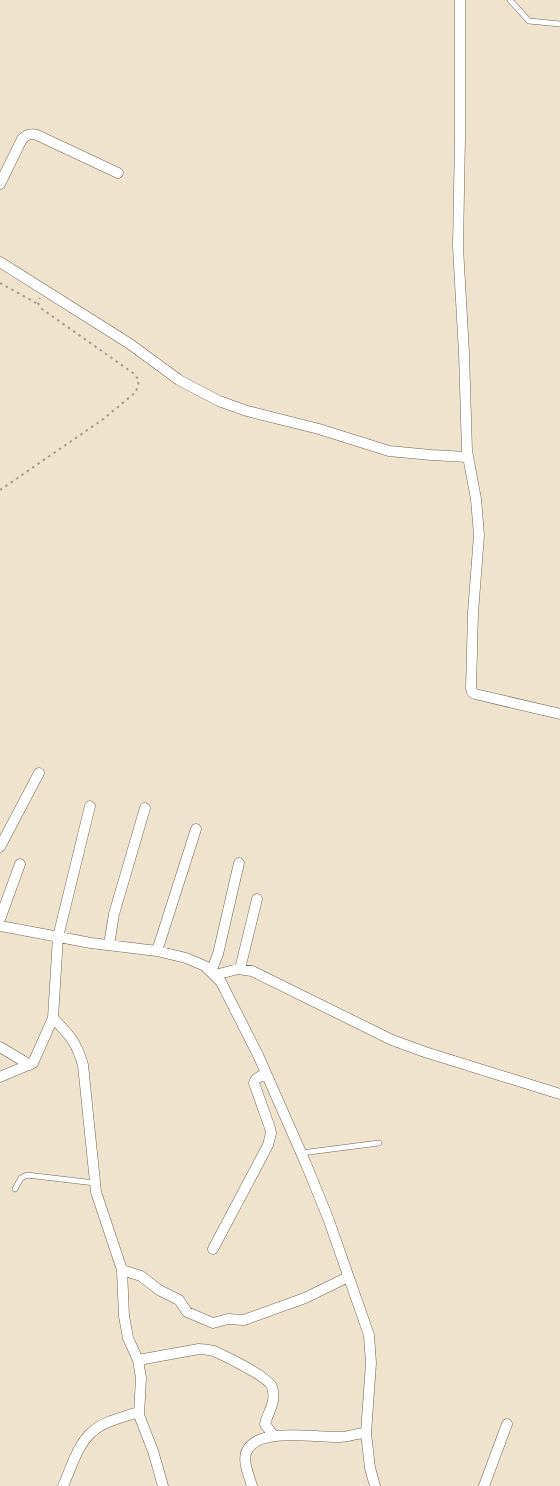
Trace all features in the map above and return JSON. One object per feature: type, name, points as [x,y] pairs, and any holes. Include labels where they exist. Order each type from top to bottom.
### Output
[{"type":"street","points":[[460,0],[458,247],[467,457],[476,499],[479,534],[470,688],[472,692],[560,714]]},
{"type":"street","points":[[0,184],[22,139],[25,135],[30,134],[37,135],[118,173]]},
{"type":"street","points":[[0,262],[130,344],[179,380],[219,401],[252,413],[303,425],[389,451],[430,456],[467,457]]},
{"type":"street","points":[[0,847],[40,773]]},
{"type":"street","points":[[0,1077],[30,1065],[35,1060],[53,1018],[58,938],[90,806]]},
{"type":"street","points":[[109,945],[114,914],[145,808]]},
{"type":"street","points":[[156,951],[196,829]]},
{"type":"street","points":[[213,973],[239,863]]},
{"type":"street","points":[[0,919],[20,864]]},
{"type":"street","points":[[240,969],[257,899]]},
{"type":"street","points":[[0,926],[58,938],[156,951],[196,961],[213,973],[227,992],[266,1073],[328,1218],[369,1335],[371,1363],[366,1433],[370,1468],[375,1486]]},
{"type":"street","points":[[213,973],[247,969],[392,1040],[560,1094]]},
{"type":"street","points":[[53,1018],[78,1047],[83,1065],[95,1183],[122,1270],[124,1316],[128,1338],[138,1360],[142,1384],[138,1412],[153,1451],[163,1486]]},
{"type":"street","points":[[0,1047],[30,1065]]},
{"type":"street","points":[[213,1249],[268,1145],[271,1133],[270,1128],[254,1084],[256,1079],[266,1073]]},
{"type":"street","points":[[122,1270],[141,1276],[159,1290],[179,1300],[187,1312],[213,1323],[228,1319],[244,1320],[305,1298],[348,1277]]},
{"type":"street","points":[[138,1360],[198,1349],[208,1350],[220,1354],[262,1377],[273,1388],[272,1408],[265,1424],[273,1435]]},
{"type":"street","points":[[62,1486],[84,1441],[93,1431],[100,1426],[138,1412]]},
{"type":"street","points":[[484,1486],[507,1424]]},
{"type":"street","points":[[252,1486],[246,1462],[247,1450],[257,1441],[273,1435],[340,1437],[366,1433]]},
{"type":"lane","points":[[510,0],[529,21],[560,24]]},
{"type":"lane","points":[[301,1153],[379,1143]]},
{"type":"lane","points":[[15,1189],[20,1178],[27,1175],[95,1183]]},
{"type":"path","points":[[0,283],[38,304],[42,309],[133,373],[139,380],[136,392],[102,420],[0,490]]},
{"type":"path","points":[[38,304],[38,300],[46,290]]}]
